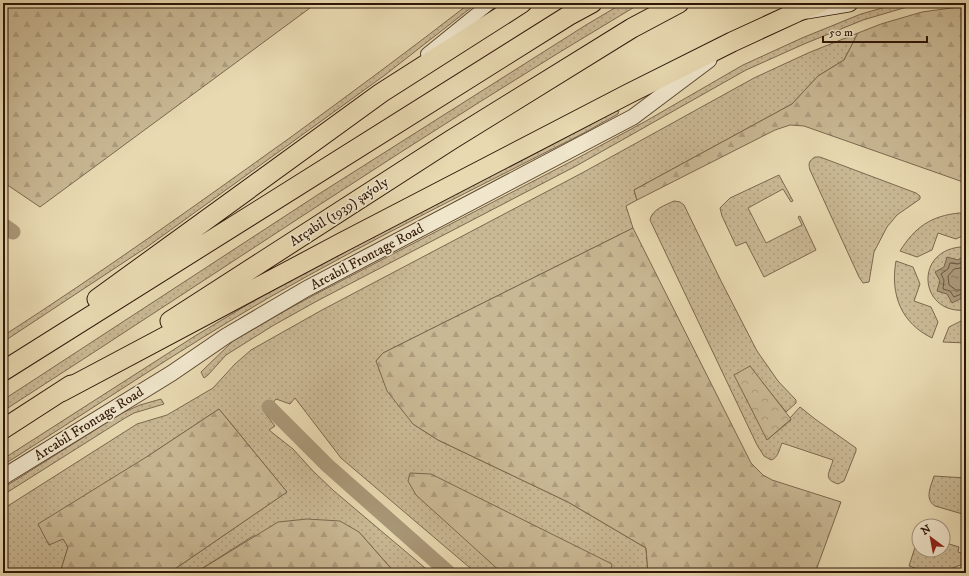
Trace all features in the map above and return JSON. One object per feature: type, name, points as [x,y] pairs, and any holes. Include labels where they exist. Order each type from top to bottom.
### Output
[{"type":"main road","points":[[3,367],[381,93],[522,3]]},
{"type":"main road","points":[[3,371],[568,16],[592,3]]},
{"type":"main road","name":"Arçabil (1939) şaýoly","points":[[3,429],[451,140],[632,28],[679,3]]},
{"type":"main road","points":[[61,392],[343,242],[628,94],[732,42],[820,3]]},
{"type":"main road","points":[[797,12],[849,3]]},
{"type":"street","points":[[381,93],[490,3]]},
{"type":"street","name":"Arcabil Frontage Road","points":[[3,477],[172,373],[226,336],[306,289],[633,117],[732,42]]},
{"type":"green space","points":[[3,3],[314,3],[310,8],[40,207],[3,182]]},
{"type":"green space","points":[[470,3],[477,3],[385,75],[147,247],[3,342],[3,336],[112,263],[291,137]]},
{"type":"green space","points":[[623,3],[641,3],[480,102],[320,204],[3,411],[3,400],[322,192]]},
{"type":"green space","points":[[900,3],[925,3],[863,20],[746,70],[576,166],[317,301],[274,325],[226,355],[204,378],[201,372],[233,341],[314,295],[574,160],[646,121],[743,65],[802,38],[861,14]]},
{"type":"green space","points":[[966,6],[966,183],[804,126],[790,125],[775,130],[637,200],[634,190],[792,104],[818,76],[844,60],[858,33],[881,24],[922,12]]},
{"type":"green space","points":[[858,33],[844,60],[818,76],[792,104],[634,190],[637,200],[626,206],[633,228],[383,353],[376,361],[413,424],[438,440],[568,502],[646,548],[648,573],[476,573],[341,458],[295,398],[290,404],[276,399],[265,413],[275,426],[269,430],[293,449],[334,491],[431,573],[395,573],[359,532],[253,536],[195,573],[169,573],[287,492],[219,409],[148,456],[63,538],[68,547],[60,573],[9,573],[3,565],[3,509],[137,424],[167,415],[213,388],[235,364],[251,350],[322,310],[582,173],[754,78],[808,53]]},
{"type":"green space","points":[[615,111],[619,111],[618,114],[582,134],[386,234],[270,297],[169,359],[3,465],[3,459],[195,336],[267,293]]},
{"type":"green space","points":[[815,157],[820,157],[916,193],[920,196],[920,199],[897,215],[887,227],[874,252],[869,282],[863,283],[859,277],[810,170],[810,162]]},
{"type":"green space","points":[[779,175],[793,201],[791,202],[783,189],[748,208],[766,243],[802,225],[798,217],[800,216],[816,250],[764,277],[746,242],[736,246],[722,216],[720,208],[730,198]]},
{"type":"green space","points":[[674,201],[680,202],[684,205],[757,351],[778,381],[796,400],[796,403],[786,412],[750,367],[767,440],[791,420],[790,418],[800,407],[856,448],[844,481],[838,484],[830,480],[828,475],[833,460],[782,443],[777,456],[771,460],[764,456],[757,445],[650,220],[651,216],[656,210]]},
{"type":"green space","points":[[959,213],[966,214],[966,234],[956,239],[938,233],[932,250],[917,257],[900,251],[912,235],[925,224],[940,217]]},
{"type":"green space","points":[[633,228],[751,463],[763,475],[772,480],[841,502],[815,573],[648,573],[646,548],[568,502],[438,440],[413,424],[387,391],[376,361],[383,353]]},
{"type":"green space","points":[[960,247],[966,248],[966,255],[958,260],[962,298],[966,300],[966,310],[951,309],[939,303],[931,294],[928,282],[929,270],[935,260],[945,251]]},
{"type":"green space","points":[[896,261],[913,267],[920,284],[914,301],[931,307],[938,322],[932,338],[921,332],[912,324],[905,316],[900,306],[895,285]]},
{"type":"green space","points":[[965,319],[966,343],[943,342],[949,327]]},
{"type":"green space","points":[[750,366],[791,419],[767,440],[734,375]]},
{"type":"green space","points":[[161,399],[164,404],[134,413],[125,418],[3,495],[3,488],[122,413],[140,405]]},
{"type":"green space","points":[[219,409],[287,492],[169,573],[60,573],[68,547],[63,539],[49,545],[38,524],[148,456]]},
{"type":"green space","points":[[410,473],[431,474],[612,564],[610,573],[502,573],[416,495],[408,481]]},
{"type":"green space","points":[[934,476],[966,478],[966,515],[935,506],[932,503],[929,492]]},
{"type":"green space","points":[[307,519],[340,521],[359,532],[395,573],[195,573],[278,522]]},
{"type":"green space","points":[[951,544],[959,547],[958,552],[966,555],[966,563],[938,572],[926,571],[909,566],[912,558],[951,558]]},
{"type":"water","points":[[966,255],[966,300],[962,298],[952,303],[947,294],[937,291],[940,281],[935,272],[944,267],[947,257],[958,260]]},
{"type":"waterway","points":[[3,225],[13,232]]},
{"type":"waterway","points":[[269,407],[327,465],[449,573]]}]
